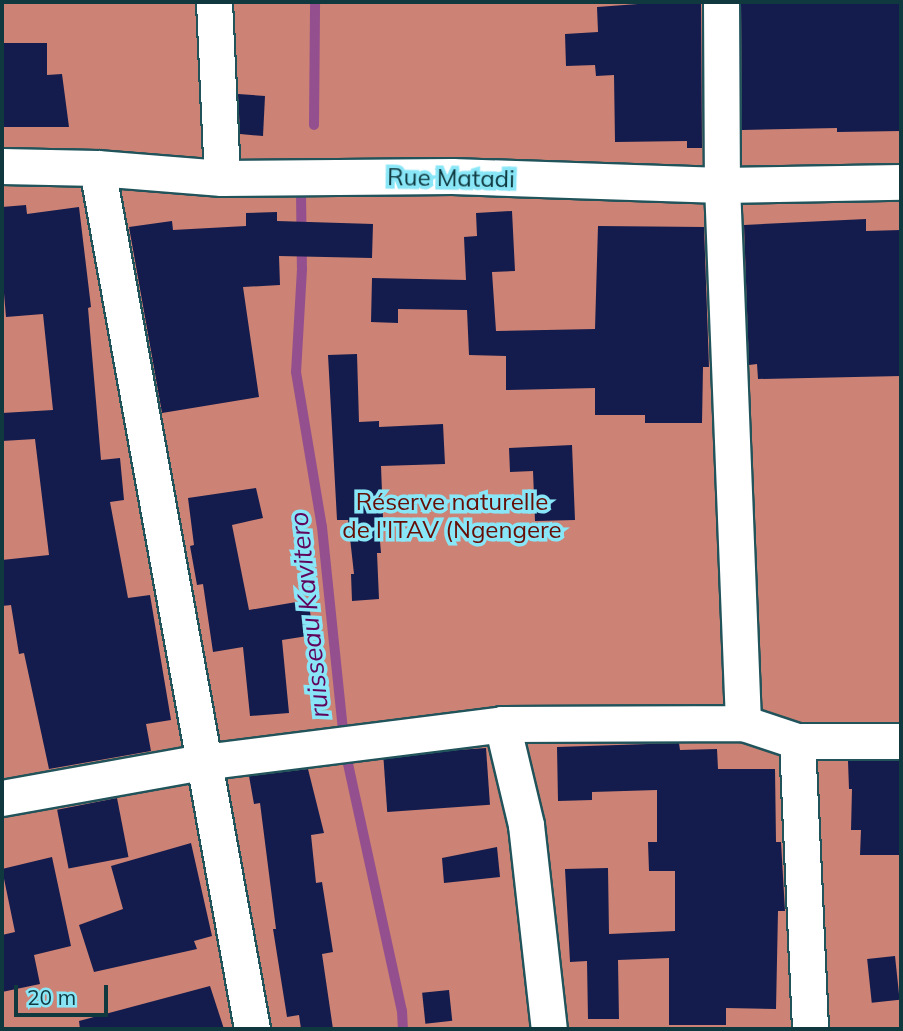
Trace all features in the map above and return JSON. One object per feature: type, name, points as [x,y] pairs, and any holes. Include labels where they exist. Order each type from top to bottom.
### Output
[{"type":"street","points":[[214,2],[222,178]]},
{"type":"street","points":[[721,2],[722,185],[743,723]]},
{"type":"street","name":"Rue Matadi","points":[[2,166],[97,168],[222,178],[452,176],[722,185],[901,181]]},
{"type":"street","points":[[97,168],[252,1029]]},
{"type":"street","points":[[2,798],[203,762],[502,724],[743,723],[797,741],[901,741]]},
{"type":"street","points":[[502,724],[526,825],[549,1029]]},
{"type":"street","points":[[797,741],[810,1029]]},
{"type":"green space","name":"Réserve naturelle de l'ITAV (Ngengere","points":[[2,2],[901,2],[901,1029],[2,1029]]},
{"type":"building","points":[[701,2],[702,148],[687,148],[687,141],[615,142],[614,75],[596,76],[595,65],[566,66],[565,34],[598,32],[597,7]]},
{"type":"building","points":[[741,2],[901,2],[901,131],[837,132],[837,128],[742,130]]},
{"type":"building","points":[[2,43],[47,43],[47,75],[62,74],[69,127],[2,127]]},
{"type":"building","points":[[238,94],[265,96],[263,136],[240,134]]},
{"type":"building","points":[[26,205],[27,214],[79,207],[91,307],[88,308],[101,460],[120,458],[124,500],[110,502],[128,598],[150,595],[171,720],[146,724],[151,751],[49,769],[24,653],[19,654],[11,605],[2,606],[2,560],[49,555],[35,439],[2,441],[2,413],[53,410],[43,314],[6,317],[2,270],[2,207]]},
{"type":"building","points":[[512,211],[515,271],[492,272],[496,331],[595,329],[598,226],[704,227],[709,367],[703,367],[702,423],[645,423],[645,415],[595,415],[595,388],[506,390],[506,356],[469,355],[467,310],[398,309],[398,323],[371,322],[372,278],[466,280],[464,237],[477,236],[476,213]]},
{"type":"building","points":[[277,212],[277,221],[373,224],[372,258],[279,256],[280,285],[243,287],[259,397],[162,413],[129,227],[172,221],[173,230],[246,226],[246,213]]},
{"type":"building","points":[[866,219],[866,231],[901,230],[901,376],[758,379],[757,364],[749,365],[744,225]]},
{"type":"building","points":[[357,354],[359,422],[379,421],[379,427],[443,424],[445,464],[381,466],[383,518],[378,518],[381,553],[377,553],[379,599],[352,601],[351,574],[354,574],[348,520],[337,520],[328,355]]},
{"type":"building","points":[[572,445],[575,520],[535,521],[533,471],[510,472],[509,448]]},
{"type":"building","points":[[256,488],[263,518],[232,525],[249,610],[308,600],[314,635],[282,640],[289,713],[250,716],[243,647],[213,652],[203,584],[197,585],[190,546],[194,545],[188,498]]},
{"type":"building","points":[[679,743],[680,750],[717,749],[718,769],[775,769],[776,842],[781,842],[785,911],[778,911],[776,1009],[726,1008],[726,1025],[669,1025],[669,958],[618,960],[619,1019],[588,1019],[587,961],[570,962],[565,869],[608,868],[609,934],[675,931],[675,871],[649,871],[648,842],[657,842],[657,790],[592,792],[592,800],[558,801],[557,747]]},
{"type":"building","points":[[486,748],[490,805],[387,812],[383,755]]},
{"type":"building","points":[[848,761],[901,761],[901,855],[860,855],[861,830],[851,830],[852,789],[849,789]]},
{"type":"building","points":[[308,769],[324,833],[311,835],[316,883],[322,882],[333,952],[322,954],[333,1029],[301,1029],[299,1015],[287,1017],[273,929],[276,929],[260,803],[254,804],[249,776]]},
{"type":"building","points":[[117,798],[128,857],[69,869],[57,810]]},
{"type":"building","points":[[191,843],[212,936],[194,941],[197,949],[94,972],[79,925],[123,909],[111,866]]},
{"type":"building","points":[[497,847],[500,877],[444,883],[442,858]]},
{"type":"building","points":[[52,857],[71,946],[34,955],[40,984],[2,992],[2,935],[15,932],[2,869]]},
{"type":"building","points":[[895,956],[900,1000],[872,1003],[867,959]]},
{"type":"building","points":[[210,986],[224,1029],[80,1029],[79,1021]]},
{"type":"building","points":[[449,990],[452,1021],[425,1024],[422,993]]},
{"type":"waterway","name":"ruisseau Kavitero","points":[[314,125],[315,2]]},
{"type":"waterway","name":"ruisseau Kavitero","points":[[301,192],[302,269],[296,372],[322,527],[345,750],[402,1011],[403,1029]]}]
